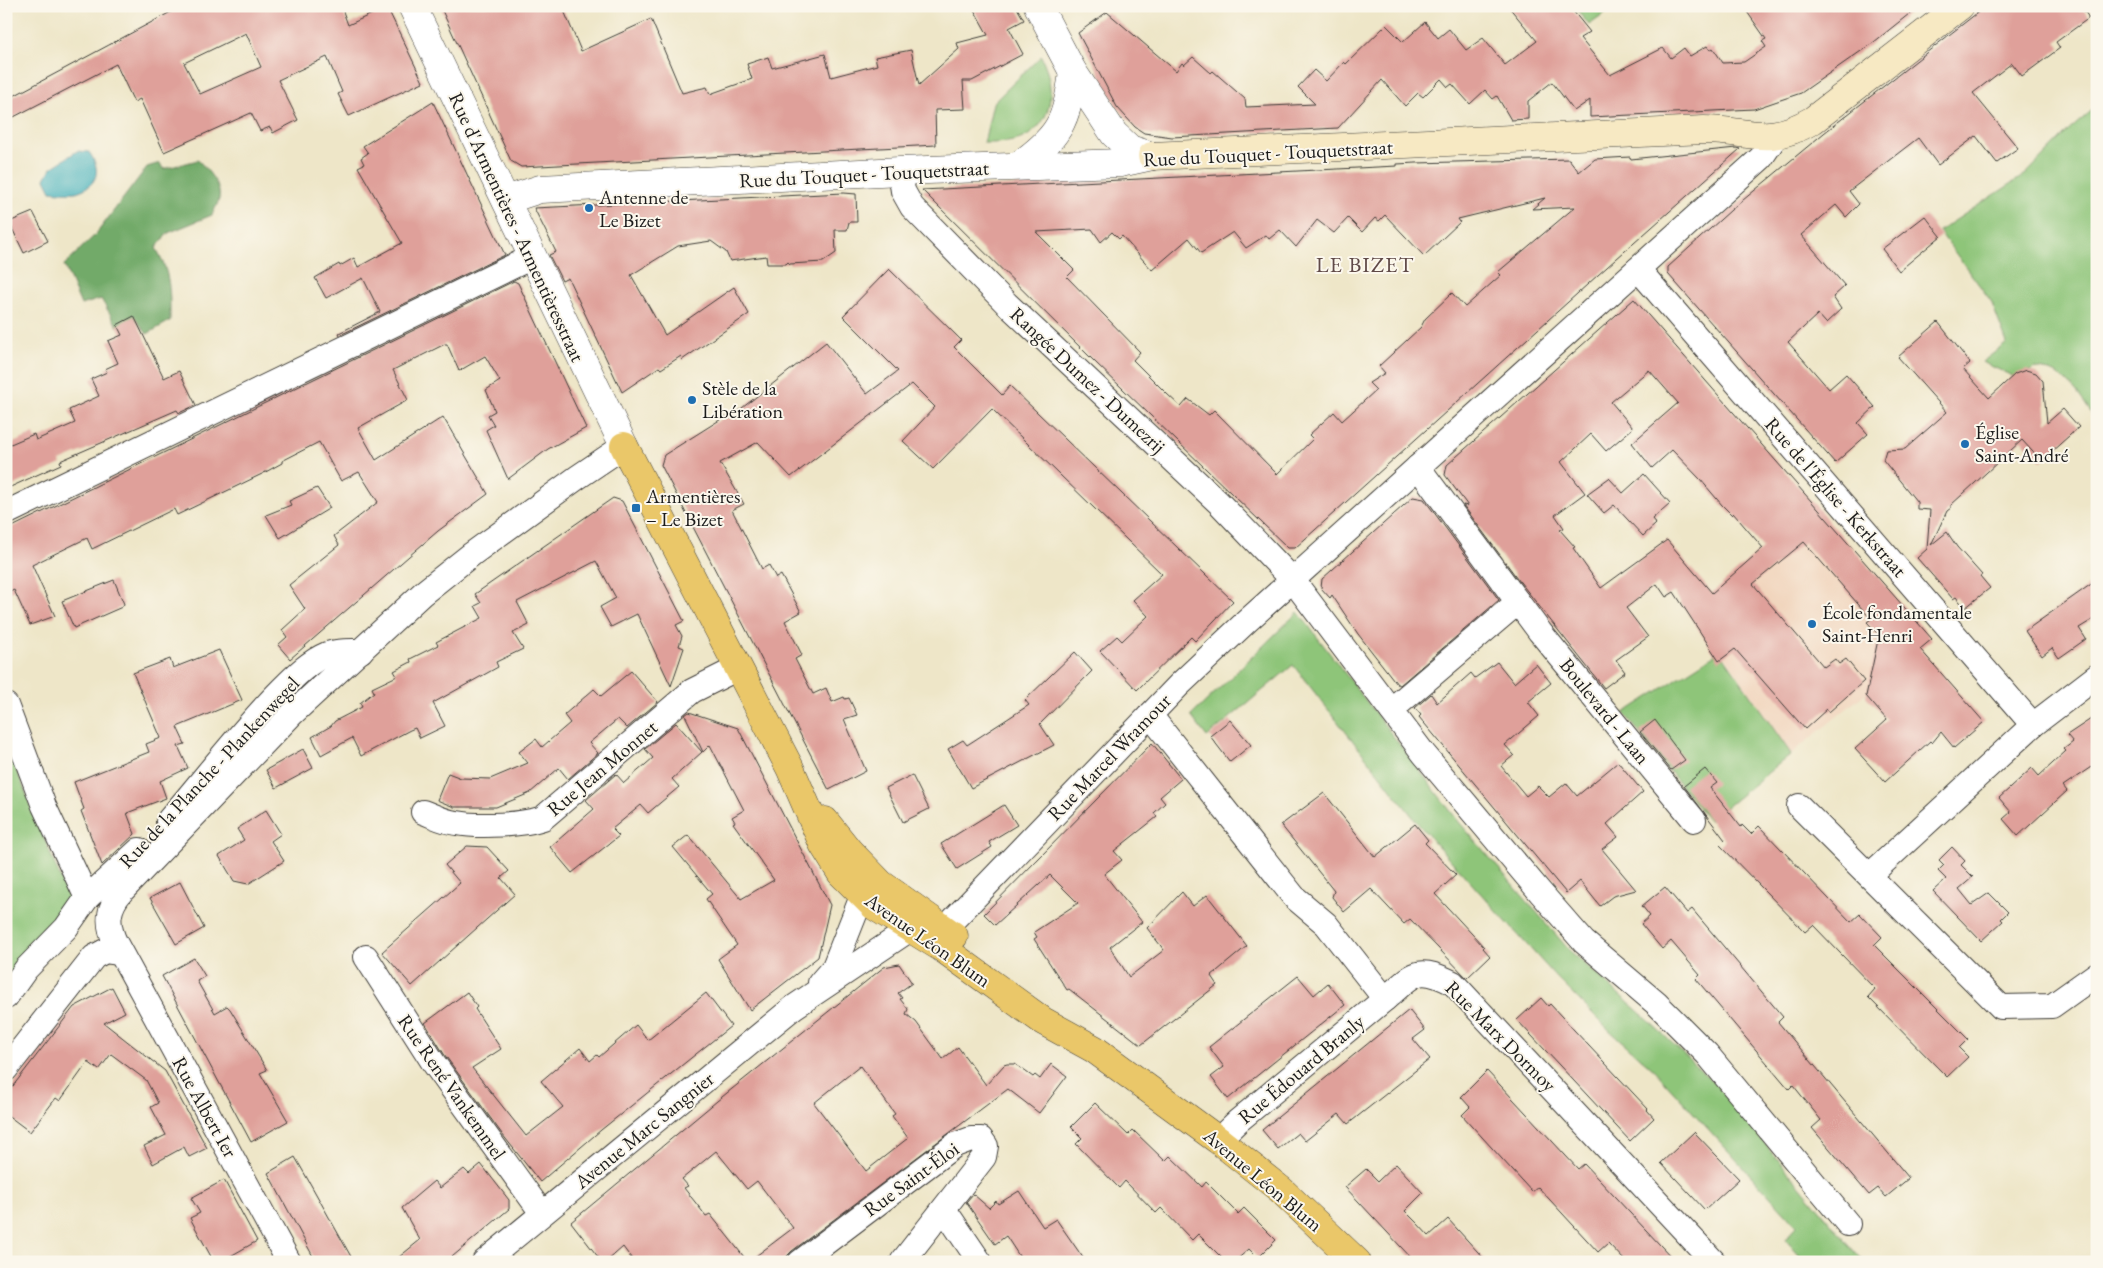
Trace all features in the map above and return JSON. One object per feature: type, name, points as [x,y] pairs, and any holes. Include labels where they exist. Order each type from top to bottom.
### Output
[{"type":"main road","name":"Rue du Touquet - Touquetstraat","points":[[1152,156],[1704,130],[1776,136],[1813,120],[1960,6]]},
{"type":"main road","name":"Avenue Léon Blum","points":[[624,446],[790,768],[810,817],[841,873],[873,891],[880,910],[927,928],[1059,1012],[1094,1049],[1218,1140],[1281,1190],[1357,1262]]},
{"type":"street","name":"Rue d'Armentières - Armentièresstraat","points":[[412,6],[624,446]]},
{"type":"street","points":[[1038,6],[1072,72],[1114,134],[1130,148],[1152,156]]},
{"type":"street","points":[[1018,166],[1042,149],[1058,129],[1068,104],[1072,72]]},
{"type":"street","name":"Rue Marcel Wramour","points":[[927,928],[1292,579],[1761,158],[1776,136]]},
{"type":"street","name":"Rue du Touquet - Touquetstraat","points":[[506,200],[540,189],[900,171],[1120,163],[1152,156]]},
{"type":"street","name":"Rangée Dumez - Dumezrij","points":[[900,171],[903,191],[912,207],[1007,304],[1219,503],[1292,579],[1430,761],[1584,942],[1657,1004],[1707,1054],[1848,1224]]},
{"type":"street","points":[[6,513],[532,256]]},
{"type":"street","name":"Rue de l'Église - Kerkstraat","points":[[1638,269],[2033,725]]},
{"type":"street","points":[[361,651],[459,563],[624,446]]},
{"type":"street","name":"Boulevard - Laan","points":[[1418,467],[1540,632],[1694,820]]},
{"type":"street","points":[[1391,710],[1518,602]]},
{"type":"street","name":"Rue de la Planche - Plankenwegel","points":[[6,997],[26,969],[66,928],[87,898],[118,871],[168,821],[266,705],[296,675],[328,654],[338,651],[361,651]]},
{"type":"street","name":"Rue Albert Ier","points":[[289,1262],[120,953],[112,937],[108,920],[109,912],[116,898],[272,734],[361,651]]},
{"type":"street","name":"Rue Jean Monnet","points":[[423,812],[444,820],[469,824],[525,823],[543,818],[692,691],[738,668]]},
{"type":"street","points":[[1870,875],[2033,725],[2097,676]]},
{"type":"street","points":[[6,705],[44,806],[87,898]]},
{"type":"street","points":[[1150,716],[1294,897],[1326,924],[1385,999]]},
{"type":"street","points":[[1799,806],[2001,1007],[2052,1006],[2097,974]]},
{"type":"street","name":"Avenue Marc Sangnier","points":[[806,999],[834,966],[855,911],[873,891]]},
{"type":"street","name":"Avenue Marc Sangnier","points":[[484,1262],[806,999],[927,928]]},
{"type":"street","points":[[6,1070],[94,957],[105,951],[120,953]]},
{"type":"street","name":"Rue René Vankemmel","points":[[366,957],[433,1062],[542,1213]]},
{"type":"street","name":"Rue Marx Dormoy","points":[[1385,999],[1419,973],[1433,973],[1453,982],[1714,1262]]},
{"type":"street","name":"Rue Édouard Branly","points":[[1218,1140],[1238,1120],[1385,999]]},
{"type":"street","name":"Rue Saint-Éloi","points":[[800,1262],[955,1145],[971,1139],[981,1139],[986,1146],[985,1155],[902,1262]]},
{"type":"street","points":[[944,1210],[980,1262]]},
{"type":"shaded area","name":"École fondamentale Saint-Henri","points":[[1814,503],[1932,639],[1791,754],[1694,609]]},
{"type":"green space","points":[[1574,6],[1616,6],[1589,25]]},
{"type":"green space","points":[[1041,56],[1049,78],[1050,90],[1050,102],[1042,122],[1034,131],[1019,140],[984,143],[993,103]]},
{"type":"green space","points":[[2097,106],[2097,423],[2074,389],[2055,373],[2035,368],[2017,378],[1982,362],[2007,343],[1991,301],[1939,231],[2026,174],[2066,133]]},
{"type":"green space","points":[[198,160],[216,183],[219,199],[212,215],[168,233],[156,248],[165,266],[167,275],[170,292],[170,321],[147,334],[134,317],[118,327],[101,299],[81,305],[64,265],[96,234],[147,167],[160,163],[163,169]]},
{"type":"green space","points":[[1298,612],[1459,822],[1570,951],[1647,1019],[1717,1086],[1863,1262],[1805,1262],[1785,1239],[1797,1226],[1655,1071],[1608,1029],[1557,978],[1463,874],[1420,826],[1293,665],[1207,737],[1191,716]]},
{"type":"green space","points":[[1720,651],[1791,754],[1709,821],[1624,713]]},
{"type":"green space","points":[[6,744],[72,907],[6,987]]},
{"type":"water","points":[[77,151],[89,152],[93,159],[96,165],[96,176],[93,181],[89,186],[76,192],[51,191],[45,179],[51,168]]},
{"type":"building","points":[[182,6],[341,6],[348,25],[387,7],[423,82],[349,116],[338,94],[342,92],[327,57],[278,80],[298,120],[273,133],[270,127],[260,131],[251,113],[164,152],[140,99],[134,102],[116,64],[6,121],[6,100]],"holes":[[[246,33],[261,67],[200,94],[184,63]]]},
{"type":"building","points":[[440,6],[562,6],[581,51],[651,19],[682,93],[707,87],[710,94],[752,79],[747,64],[768,57],[772,68],[825,54],[831,77],[877,65],[875,57],[911,50],[919,85],[959,49],[957,43],[988,35],[972,6],[1016,6],[1024,20],[1009,28],[1023,54],[972,81],[963,81],[965,109],[935,110],[936,145],[521,167],[511,161]]},
{"type":"building","points":[[1508,6],[1569,6],[1590,32],[1580,38],[1610,75],[1663,48],[1671,58],[1684,48],[1690,56],[1707,46],[1710,50],[1713,48],[1723,63],[1744,62],[1766,47],[1762,41],[1766,39],[1743,6],[1919,6],[1874,42],[1801,93],[1754,109],[1590,117],[1590,100],[1574,111],[1552,82],[1528,101],[1528,119],[1511,120],[1497,96],[1493,99],[1485,90],[1470,104],[1452,84],[1448,87],[1441,79],[1423,97],[1418,93],[1405,106],[1382,80],[1338,128],[1172,137],[1144,133],[1135,127],[1117,107],[1078,33],[1107,12],[1176,71],[1182,63],[1184,65],[1193,57],[1211,73],[1213,71],[1245,99],[1246,107],[1315,104],[1298,87],[1314,70],[1326,81],[1344,62],[1346,64],[1386,25],[1403,42],[1425,22],[1438,38],[1449,29],[1466,50],[1483,38],[1505,65],[1537,41]]},
{"type":"building","points":[[1986,6],[2081,6],[2089,18],[2056,42],[2060,48],[2022,76],[2012,63],[1973,93],[2018,148],[1997,163],[1976,136],[1938,165],[1918,138],[1849,191],[1859,204],[1846,217],[1836,205],[1801,235],[1845,286],[1833,297],[1841,309],[1826,323],[1818,314],[1788,342],[1829,389],[1846,374],[1875,407],[1858,423],[1868,434],[1835,463],[1668,274],[1668,267],[1731,210],[1824,133]]},
{"type":"building","points":[[433,102],[505,255],[340,335],[339,333],[380,312],[363,278],[326,298],[315,278],[339,264],[340,266],[354,258],[358,267],[402,243],[358,167],[364,164],[361,158],[368,153],[363,146]]},
{"type":"building","points":[[1740,149],[1295,548],[1288,548],[1095,362],[922,190],[1397,166],[1397,164],[1416,163],[1569,159],[1579,172],[1595,159],[1630,157],[1631,159]],"holes":[[[1545,198],[1532,209],[1575,207],[1498,272],[1501,275],[1465,307],[1452,293],[1425,319],[1421,327],[1379,366],[1385,373],[1369,383],[1376,390],[1342,421],[1334,412],[1309,435],[1313,439],[1277,474],[1214,410],[1209,415],[1188,399],[1181,407],[1133,360],[1140,352],[1067,277],[1074,270],[1036,232],[1092,229],[1101,242],[1112,232],[1119,239],[1122,236],[1152,270],[1189,238],[1201,253],[1233,232],[1246,248],[1266,235],[1269,239],[1280,230],[1296,247],[1317,220],[1334,233],[1348,218],[1362,232],[1375,218],[1379,221],[1385,215],[1424,256],[1460,222],[1458,219]]]},
{"type":"building","points":[[844,193],[856,194],[857,222],[849,222],[847,230],[835,230],[836,253],[823,262],[767,264],[766,256],[730,261],[726,252],[711,241],[678,246],[631,275],[665,335],[734,287],[749,314],[682,360],[681,356],[661,369],[659,367],[622,392],[568,278],[562,281],[549,255],[556,252],[534,208]]},
{"type":"building","points":[[33,212],[48,241],[24,253],[9,222]]},
{"type":"building","points":[[1925,216],[1941,236],[1899,271],[1882,249]]},
{"type":"building","points":[[889,269],[961,340],[954,347],[1002,395],[1010,386],[1233,601],[1195,641],[1191,637],[1137,690],[1100,651],[1117,636],[1122,641],[1148,616],[1133,600],[1162,574],[992,409],[933,469],[903,441],[935,407],[912,384],[791,477],[758,442],[720,463],[744,504],[732,510],[762,569],[769,565],[776,578],[781,575],[801,612],[785,621],[802,655],[795,659],[813,694],[826,688],[832,702],[844,697],[845,699],[849,698],[857,715],[844,719],[866,771],[829,790],[661,465],[664,455],[726,416],[728,419],[826,342],[867,394],[898,371],[843,316]]},
{"type":"building","points":[[514,281],[518,283],[586,428],[548,449],[508,479],[486,430],[494,425],[488,415],[495,411],[486,390],[500,381],[485,356],[459,371],[447,344],[445,344],[393,370],[408,400],[358,428],[376,460],[443,417],[488,494],[438,531],[290,659],[278,645],[287,637],[282,630],[305,609],[289,585],[339,545],[334,536],[378,502],[359,472],[341,481],[319,442],[282,461],[282,463],[262,474],[177,515],[174,509],[92,549],[87,538],[32,565],[55,616],[30,625],[14,590],[6,594],[6,530]]},
{"type":"building","points":[[1634,299],[1932,639],[1920,649],[1984,722],[1954,748],[1941,732],[1932,743],[1930,741],[1885,782],[1855,749],[1887,720],[1866,696],[1879,635],[1867,622],[1871,619],[1804,542],[1753,584],[1824,667],[1835,659],[1839,664],[1846,659],[1864,681],[1829,712],[1827,709],[1805,729],[1735,649],[1719,661],[1674,592],[1666,597],[1657,584],[1626,608],[1648,637],[1616,660],[1625,672],[1604,688],[1520,582],[1463,505],[1468,506],[1445,475],[1447,465]],"holes":[[[1649,370],[1678,403],[1632,443],[1652,468],[1672,450],[1722,505],[1732,515],[1733,513],[1763,548],[1712,593],[1667,540],[1601,588],[1573,548],[1575,547],[1560,530],[1564,528],[1555,515],[1585,493],[1561,462],[1591,434],[1606,451],[1633,428],[1611,402]]]},
{"type":"building","points":[[134,316],[164,378],[179,371],[196,405],[179,413],[177,410],[60,461],[61,464],[6,489],[6,446],[34,434],[36,440],[75,423],[69,410],[99,396],[91,379],[107,372],[105,369],[118,363],[108,341],[122,335],[117,325]]},
{"type":"building","name":"Église Saint-André","points":[[1938,322],[1970,363],[1963,369],[1989,398],[2015,374],[2026,370],[2036,373],[2043,381],[2047,423],[2063,409],[2079,427],[2041,461],[2022,440],[1951,505],[1951,508],[1947,511],[1931,545],[1947,532],[1957,547],[1982,575],[1980,576],[1990,588],[1965,608],[1956,597],[1953,599],[1917,558],[1927,549],[1930,510],[1917,509],[1917,502],[1883,460],[1886,450],[1905,449],[1947,412],[1898,357]]},
{"type":"building","points":[[1644,474],[1670,503],[1652,519],[1656,524],[1643,536],[1614,505],[1604,513],[1587,494],[1609,478],[1623,493]]},
{"type":"building","points":[[317,488],[330,508],[280,538],[266,515],[291,505],[289,501]]},
{"type":"building","points":[[1413,497],[1424,499],[1499,600],[1400,685],[1397,684],[1358,634],[1332,595],[1330,598],[1321,588],[1322,579]]},
{"type":"building","points":[[613,498],[622,501],[684,621],[676,625],[682,636],[679,646],[684,648],[671,686],[637,614],[611,627],[600,607],[616,598],[596,561],[517,602],[529,625],[513,633],[523,649],[496,662],[498,667],[433,703],[445,726],[420,738],[415,728],[361,756],[352,738],[321,755],[312,737],[331,726],[335,721],[362,707],[360,703],[374,692],[372,688],[397,676],[394,671],[411,662],[410,659],[438,645],[436,642],[482,618],[475,606],[481,603],[475,594]]},
{"type":"building","points":[[114,580],[124,604],[122,607],[74,628],[62,601]]},
{"type":"building","points":[[2097,580],[2097,617],[2079,628],[2086,639],[2059,658],[2052,648],[2042,656],[2025,631]]},
{"type":"building","points":[[219,650],[242,700],[177,727],[185,744],[178,746],[188,768],[160,781],[166,798],[127,813],[135,834],[102,865],[81,811],[84,809],[74,782],[149,752],[146,744],[161,738],[133,673],[170,659],[173,668]]},
{"type":"building","points":[[1075,652],[1092,671],[1040,724],[1054,745],[971,788],[948,749],[963,740],[967,745],[1029,705],[1025,700]]},
{"type":"building","points":[[1497,662],[1514,683],[1536,664],[1551,683],[1528,702],[1539,716],[1505,745],[1514,755],[1501,766],[1526,796],[1538,786],[1549,797],[1566,783],[1577,796],[1618,762],[1643,792],[1607,824],[1618,837],[1602,849],[1636,890],[1613,896],[1600,906],[1580,881],[1566,893],[1419,717],[1421,715],[1415,708],[1431,694],[1437,703],[1471,673],[1475,678]]},
{"type":"building","points":[[631,671],[658,702],[627,728],[618,719],[589,743],[598,753],[568,779],[559,768],[530,793],[496,807],[454,807],[437,800],[448,773],[461,778],[490,779],[528,763],[519,752],[536,739],[542,747],[570,723],[564,715],[594,689],[601,696]]},
{"type":"building","points":[[689,712],[738,728],[830,905],[818,957],[750,1010],[718,959],[737,945],[706,899],[712,894],[673,847],[688,835],[741,899],[774,880],[733,823],[735,822],[732,817],[744,810],[710,745],[703,752],[685,715]]},
{"type":"building","points":[[2097,715],[2097,763],[2063,786],[2067,791],[2018,836],[2003,819],[2011,812],[1999,798],[2032,768],[2039,776],[2073,742],[2067,735]]},
{"type":"building","points":[[1230,720],[1251,745],[1230,762],[1210,736]]},
{"type":"building","points":[[1655,720],[1685,760],[1671,770],[1640,732]]},
{"type":"building","points":[[676,723],[702,752],[672,779],[679,787],[648,813],[641,805],[612,829],[619,836],[572,873],[550,847],[594,809],[586,800],[616,774],[624,783],[653,758],[645,749]]},
{"type":"building","points":[[1152,743],[1181,779],[1160,797],[1165,803],[1154,813],[1157,817],[1114,851],[1122,860],[1104,874],[1142,922],[1110,947],[1129,977],[1164,950],[1147,928],[1182,892],[1193,906],[1207,895],[1247,946],[1211,976],[1217,985],[1141,1045],[1069,989],[1067,990],[1034,939],[1037,937],[1034,932],[1078,903],[1050,875],[995,925],[984,914]]},
{"type":"building","points":[[303,749],[313,768],[276,788],[266,770]]},
{"type":"building","points":[[1705,769],[1717,783],[1710,788],[1741,827],[1742,825],[1751,834],[1759,826],[1851,922],[1860,914],[1882,937],[1874,945],[1968,1039],[1959,1048],[1968,1057],[1947,1077],[1868,997],[1875,989],[1813,925],[1805,932],[1720,845],[1725,840],[1684,786]]},
{"type":"building","points":[[912,775],[929,809],[903,822],[886,788]]},
{"type":"building","points":[[1324,793],[1375,857],[1415,824],[1428,840],[1425,843],[1456,875],[1435,894],[1490,956],[1467,978],[1410,919],[1404,924],[1371,889],[1344,912],[1332,897],[1334,891],[1281,825]]},
{"type":"building","points":[[1004,805],[1017,825],[989,842],[992,847],[957,869],[941,844]]},
{"type":"building","points":[[266,810],[281,834],[271,841],[284,861],[248,884],[234,881],[219,856],[244,840],[237,829]]},
{"type":"building","points":[[467,846],[487,847],[509,871],[501,878],[515,894],[412,986],[382,952],[460,883],[445,865]]},
{"type":"building","points":[[1952,847],[1965,861],[1961,865],[1973,877],[1959,889],[1972,905],[1989,893],[2008,912],[2001,919],[2003,921],[1981,941],[1933,891],[1946,879],[1938,871],[1944,865],[1939,860]]},
{"type":"building","points":[[180,882],[204,928],[176,944],[150,898]]},
{"type":"building","points":[[1665,887],[1687,913],[1692,909],[1783,1017],[1778,1022],[1909,1178],[1886,1197],[1878,1188],[1869,1195],[1812,1128],[1821,1120],[1793,1085],[1789,1089],[1696,979],[1700,975],[1671,941],[1662,949],[1641,924],[1650,916],[1642,906]]},
{"type":"building","points":[[194,958],[205,976],[197,981],[215,1013],[227,1006],[230,1009],[267,1070],[260,1073],[288,1121],[251,1142],[162,976]]},
{"type":"building","points":[[899,964],[912,983],[898,993],[908,1009],[906,1014],[916,1022],[943,1059],[958,1047],[986,1085],[1007,1064],[1015,1064],[1033,1077],[1035,1075],[1040,1079],[1051,1064],[1067,1076],[1039,1113],[1008,1089],[792,1251],[781,1262],[748,1262],[634,1262],[623,1247],[606,1262],[602,1262],[571,1222],[717,1101],[884,967]],"holes":[[[860,1066],[895,1114],[892,1116],[908,1138],[866,1171],[814,1103]],[[716,1151],[747,1189],[757,1181],[793,1228],[748,1262],[710,1214],[706,1216],[684,1188],[688,1186],[682,1179]]]},
{"type":"building","points":[[1298,976],[1314,995],[1328,983],[1345,1005],[1228,1099],[1211,1077],[1224,1067],[1209,1047]]},
{"type":"building","points":[[112,987],[125,1012],[104,1023],[165,1071],[207,1148],[189,1157],[184,1147],[153,1164],[144,1146],[166,1135],[151,1107],[158,1103],[146,1080],[111,1054],[99,1070],[88,1062],[60,1101],[56,1098],[30,1132],[6,1114],[6,1095],[74,1007]]},
{"type":"building","points":[[467,992],[477,1007],[475,1009],[501,1049],[472,1068],[526,1136],[563,1107],[541,1081],[580,1048],[590,1061],[597,1055],[599,1057],[636,1025],[648,1040],[706,993],[731,1026],[601,1130],[540,1182],[502,1134],[444,1054],[425,1023]]},
{"type":"building","points":[[1541,998],[1548,1006],[1550,1004],[1648,1109],[1654,1118],[1630,1141],[1517,1020]]},
{"type":"building","points":[[1409,1010],[1425,1030],[1413,1039],[1430,1059],[1348,1124],[1339,1114],[1305,1141],[1298,1133],[1278,1149],[1262,1130]]},
{"type":"building","points":[[1487,1071],[1578,1169],[1584,1164],[1676,1262],[1626,1262],[1608,1243],[1598,1252],[1538,1187],[1532,1192],[1462,1115],[1470,1107],[1461,1097]]},
{"type":"building","points":[[1095,1103],[1128,1135],[1133,1130],[1165,1161],[1170,1156],[1202,1187],[1206,1182],[1238,1214],[1244,1208],[1276,1240],[1258,1258],[1249,1249],[1234,1262],[1226,1262],[1198,1234],[1192,1240],[1161,1208],[1156,1213],[1125,1181],[1119,1188],[1076,1144],[1082,1138],[1071,1127]]},
{"type":"building","points":[[1694,1132],[1739,1179],[1705,1210],[1661,1163]]},
{"type":"building","points":[[295,1157],[354,1262],[316,1262],[268,1173]]},
{"type":"building","points":[[481,1164],[509,1200],[509,1209],[446,1262],[393,1262],[420,1240],[402,1208],[434,1181],[440,1188],[464,1169],[469,1174]]},
{"type":"building","points":[[1396,1164],[1423,1193],[1405,1211],[1429,1236],[1448,1219],[1487,1262],[1415,1262],[1345,1187],[1366,1169],[1378,1181]]},
{"type":"building","points":[[224,1180],[257,1241],[220,1262],[214,1262],[190,1218],[200,1213],[191,1198]]},
{"type":"building","points":[[1019,1191],[1043,1227],[1056,1219],[1086,1262],[1023,1262],[1006,1236],[995,1244],[966,1202],[973,1194],[989,1208],[996,1201],[998,1204]]},
{"type":"place","name":"Antenne de Le Bizet","points":[[589,208]]},
{"type":"place","name":"Stèle de la Libération","points":[[692,400]]},
{"type":"place","name":"Église Saint-André","points":[[1965,444]]},
{"type":"place","name":"Armentières – Le Bizet","points":[[636,508]]},
{"type":"place","name":"École fondamentale Saint-Henri","points":[[1812,624]]},
{"type":"district","name":"LE BIZET","points":[[1365,264]]}]
